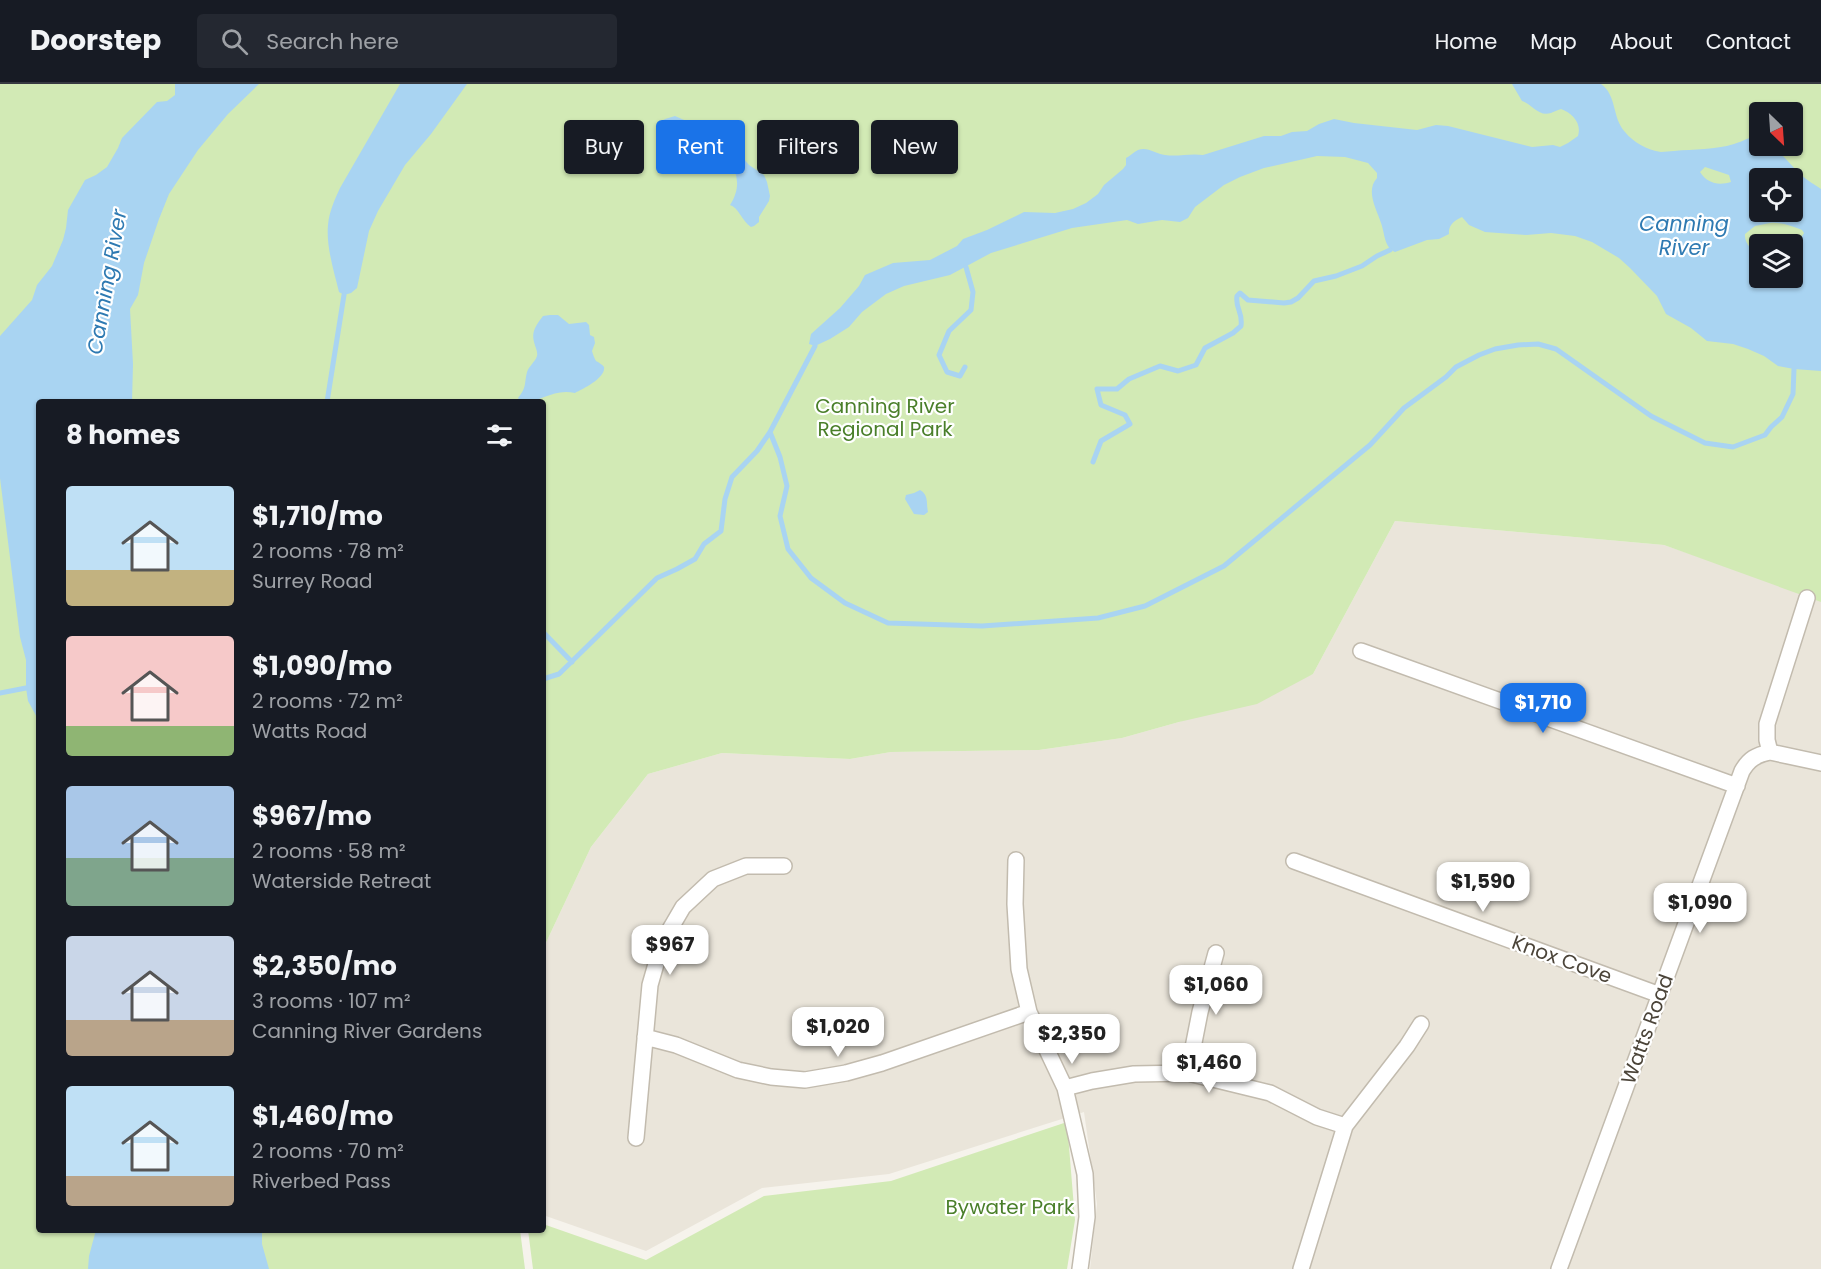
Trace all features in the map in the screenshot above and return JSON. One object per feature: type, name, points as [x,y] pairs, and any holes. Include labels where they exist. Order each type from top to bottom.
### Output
[{"type":"street","points":[[1807,598],[1767,724],[1767,740],[1770,752],[1821,763]]},
{"type":"street","points":[[1361,651],[1737,786]]},
{"type":"street","name":"Watts Road","points":[[1559,1269],[1742,771],[1748,762],[1758,755],[1770,752]]},
{"type":"street","points":[[1016,860],[1015,904],[1018,969],[1029,1012],[1065,1088],[1085,1174],[1087,1217],[1080,1269]]},
{"type":"street","name":"Knox Cove","points":[[1294,861],[1660,995]]},
{"type":"street","points":[[636,1138],[650,985],[663,943],[683,907],[713,879],[746,866],[784,866]]},
{"type":"street","points":[[1188,1073],[1200,1012],[1216,953]]},
{"type":"street","points":[[645,1036],[676,1045],[738,1070],[771,1077],[805,1080],[846,1073],[882,1063],[1029,1012]]},
{"type":"street","points":[[1301,1269],[1345,1126],[1407,1046],[1420,1024]]},
{"type":"street","points":[[1065,1088],[1134,1074],[1188,1073],[1270,1093],[1317,1117],[1345,1126]]},
{"type":"shaded area","points":[[1395,521],[1664,545],[1821,599],[1821,1269],[1090,1269],[1097,1204],[1084,1112],[889,1174],[762,1188],[646,1251],[546,1216],[546,943],[591,847],[648,774],[722,753],[850,759],[891,752],[1039,750],[1122,738],[1179,722],[1313,674]]},
{"type":"green space","name":"Canning River Regional Park","points":[[0,84],[1821,84],[1821,602],[1664,545],[1395,521],[1313,674],[1257,704],[1122,738],[1039,750],[891,752],[850,759],[722,753],[648,774],[591,847],[546,943],[546,399],[36,399],[36,1233],[520,1233],[525,1269],[0,1269]]},
{"type":"green space","name":"Bywater Park","points":[[1067,1122],[1075,1220],[1067,1269],[533,1269],[528,1233],[546,1233],[546,1225],[646,1260],[764,1196],[891,1181]]},
{"type":"water","name":"Canning River","points":[[175,84],[259,84],[228,114],[198,150],[169,194],[144,263],[138,295],[130,309],[132,399],[36,399],[36,716],[28,701],[26,688],[26,660],[20,637],[0,478],[0,336],[32,300],[37,285],[52,266],[63,240],[68,210],[85,180],[107,167],[122,138],[157,102],[167,101],[175,95]]},
{"type":"water","points":[[400,84],[467,84],[431,134],[405,165],[378,211],[369,231],[357,288],[344,295],[339,292],[329,250],[328,225],[332,206]]},
{"type":"water","name":"Canning River","points":[[1512,84],[1601,84],[1610,94],[1618,120],[1625,132],[1641,145],[1656,151],[1727,146],[1749,138],[1749,156],[1782,156],[1794,168],[1749,168],[1749,222],[1803,222],[1803,176],[1821,189],[1821,371],[1778,366],[1748,349],[1733,344],[1707,341],[1691,328],[1666,314],[1657,296],[1619,258],[1592,242],[1575,236],[1551,233],[1526,235],[1485,232],[1469,225],[1462,217],[1452,223],[1449,234],[1395,252],[1387,244],[1373,200],[1372,189],[1377,173],[1368,163],[1345,157],[1317,156],[1264,168],[1240,177],[1224,185],[1195,207],[1188,218],[1180,222],[1162,220],[1138,224],[1127,220],[1072,228],[991,253],[950,275],[904,286],[886,294],[862,312],[849,327],[815,346],[809,344],[811,334],[840,308],[859,286],[865,275],[893,263],[930,260],[957,246],[963,239],[1024,212],[1055,213],[1073,209],[1098,194],[1104,185],[1123,169],[1126,165],[1126,158],[1138,150],[1145,149],[1170,155],[1203,155],[1264,136],[1281,136],[1292,132],[1307,131],[1334,119],[1417,130],[1436,125],[1448,126],[1532,147],[1553,145],[1560,147],[1578,136],[1579,127],[1569,113],[1561,109],[1546,114],[1522,101]],"holes":[[[1705,167],[1729,175],[1731,182],[1722,184],[1709,181],[1700,172]]]},
{"type":"water","points":[[675,116],[684,120],[664,120]]},
{"type":"water","points":[[745,160],[757,170],[757,174],[764,175],[767,182],[769,201],[759,217],[759,222],[751,227],[730,205],[735,195],[736,174],[745,174]]},
{"type":"water","points":[[558,315],[569,324],[586,322],[589,325],[590,335],[594,337],[595,343],[592,351],[596,361],[604,367],[604,371],[593,383],[575,393],[561,392],[538,399],[519,399],[524,388],[527,372],[537,356],[533,338],[534,331],[543,316]]},
{"type":"water","points":[[920,490],[925,494],[927,500],[928,512],[924,515],[914,514],[905,499],[906,495]]},
{"type":"water","points":[[95,1233],[262,1233],[262,1244],[269,1269],[88,1269]]},
{"type":"waterway","points":[[1093,462],[1101,441],[1130,424],[1125,415],[1101,405],[1097,389],[1117,389],[1129,379],[1160,366],[1178,371],[1196,365],[1205,348],[1233,333],[1241,326],[1237,304],[1237,296],[1240,293],[1248,300],[1291,302],[1314,281],[1362,266],[1390,250]]},
{"type":"waterway","points":[[965,367],[960,376],[947,372],[939,355],[949,331],[971,310],[973,292],[966,267]]},
{"type":"waterway","points":[[327,399],[344,295]]},
{"type":"waterway","points":[[770,432],[780,457],[787,486],[780,516],[788,549],[811,578],[845,603],[888,623],[982,626],[1098,618],[1145,606],[1224,566],[1370,445],[1404,408],[1456,367],[1495,349],[1538,344],[1556,349],[1651,416],[1705,443],[1733,447],[1765,435],[1782,417],[1793,394],[1794,369]]},
{"type":"waterway","points":[[546,678],[559,674],[657,578],[695,559],[704,544],[721,531],[725,499],[732,477],[757,451],[770,432],[815,346]]},
{"type":"waterway","points":[[546,635],[572,662]]},
{"type":"waterway","points":[[0,693],[26,688]]}]
